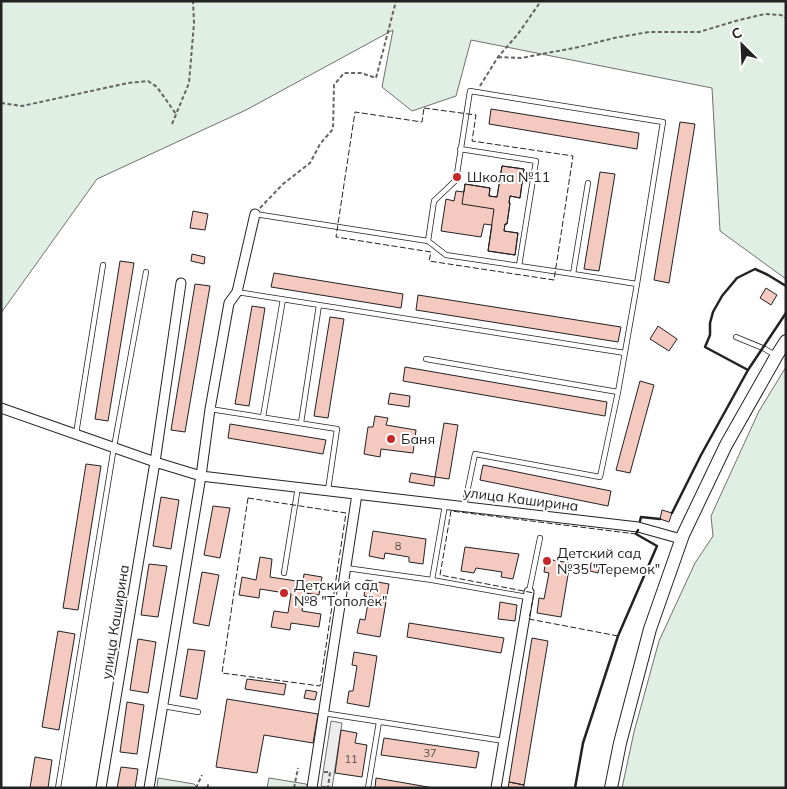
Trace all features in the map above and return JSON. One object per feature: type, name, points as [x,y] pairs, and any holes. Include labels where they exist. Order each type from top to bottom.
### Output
[{"type":"main road","points":[[611,788],[620,743],[650,629],[681,539],[726,445],[786,341]]},
{"type":"street","points":[[149,788],[229,303],[237,292],[255,214]]},
{"type":"street","name":"улица Каширина","points":[[101,788],[155,462],[181,283]]},
{"type":"street","name":"улица Каширина","points":[[1,408],[155,462],[201,476],[638,527],[681,539]]},
{"type":"street","points":[[312,788],[356,494]]},
{"type":"street","points":[[496,788],[528,594]]},
{"type":"lane","points":[[428,241],[434,200],[456,180],[470,91],[664,122],[618,392],[600,477],[475,454],[464,507]]},
{"type":"lane","points":[[460,149],[536,161],[519,266]]},
{"type":"lane","points":[[573,274],[588,183]]},
{"type":"lane","points":[[255,214],[428,241],[446,255],[637,284]]},
{"type":"lane","points":[[76,434],[103,265]]},
{"type":"lane","points":[[58,788],[114,447],[146,272]]},
{"type":"lane","points":[[237,292],[625,353]]},
{"type":"lane","points":[[263,417],[283,299]]},
{"type":"lane","points":[[301,423],[319,305]]},
{"type":"lane","points":[[736,337],[777,355]]},
{"type":"lane","points":[[426,359],[618,392]]},
{"type":"lane","points":[[210,409],[337,429],[328,491]]},
{"type":"lane","points":[[284,573],[298,487]]},
{"type":"lane","points":[[432,580],[445,504]]},
{"type":"lane","points":[[345,568],[528,594],[540,538]]},
{"type":"lane","points":[[163,706],[198,712]]},
{"type":"lane","points":[[323,713],[504,741]]},
{"type":"lane","points":[[368,788],[378,722]]},
{"type":"path","points":[[172,124],[189,83],[194,23],[192,1]]},
{"type":"path","points":[[255,214],[283,184],[310,163],[320,144],[333,129],[334,86],[344,73],[361,73],[376,78],[396,1]]},
{"type":"path","points":[[476,92],[498,57],[518,34],[541,1]]},
{"type":"path","points":[[498,57],[521,58],[649,32],[699,32],[765,14],[781,15],[786,18]]},
{"type":"path","points":[[1,103],[22,106],[128,83],[148,81],[157,87],[176,114]]},
{"type":"path","points":[[294,788],[298,768]]},
{"type":"path","points":[[314,770],[330,772],[328,788]]},
{"type":"path","points":[[196,788],[202,775]]},
{"type":"path","points":[[207,788],[210,783]]},
{"type":"green space","points":[[1,1],[786,1],[786,279],[720,231],[712,88],[471,40],[456,96],[412,111],[382,87],[393,30],[246,110],[97,179],[1,313]]},
{"type":"green space","points":[[786,367],[786,788],[622,788],[634,732],[659,641],[695,563],[713,536],[711,516],[759,411]]},
{"type":"green space","points":[[158,778],[194,784],[198,788],[157,788]]},
{"type":"green space","points":[[269,778],[306,784],[308,788],[267,788]]},
{"type":"shaded area","points":[[331,721],[342,723],[332,788],[321,786]]},
{"type":"building","points":[[491,109],[639,133],[637,149],[489,124]]},
{"type":"building","points":[[680,122],[695,124],[669,283],[654,280]]},
{"type":"building","points":[[502,166],[524,169],[520,198],[510,196],[507,224],[505,224],[504,231],[518,233],[515,255],[488,251],[494,209],[462,204],[465,184],[490,188],[489,196],[497,197]]},
{"type":"building","points":[[502,166],[524,169],[520,198],[510,196],[507,224],[505,224],[504,231],[518,233],[515,255],[488,251],[492,225],[484,224],[481,237],[441,231],[446,199],[454,201],[456,191],[464,192],[465,184],[490,188],[489,196],[497,197]]},
{"type":"building","points":[[600,172],[615,174],[599,271],[584,269]]},
{"type":"building","points":[[193,211],[208,214],[205,230],[190,228]]},
{"type":"building","points":[[192,254],[205,257],[204,264],[191,261]]},
{"type":"building","points":[[120,261],[134,263],[108,421],[95,419]]},
{"type":"building","points":[[274,273],[403,294],[401,308],[271,287]]},
{"type":"building","points":[[195,284],[210,286],[185,432],[171,430]]},
{"type":"building","points":[[766,288],[777,295],[771,305],[760,298]]},
{"type":"building","points":[[418,295],[621,327],[618,342],[416,310]]},
{"type":"building","points":[[252,306],[265,308],[249,406],[235,404]]},
{"type":"building","points":[[330,317],[344,319],[328,418],[314,416]]},
{"type":"building","points":[[658,326],[677,339],[669,351],[650,339]]},
{"type":"building","points":[[405,367],[607,402],[605,416],[403,381]]},
{"type":"building","points":[[640,381],[654,385],[630,473],[616,470]]},
{"type":"building","points":[[390,393],[410,396],[409,407],[388,404]]},
{"type":"building","name":"Баня","points":[[375,416],[388,418],[386,425],[416,430],[413,453],[381,449],[380,457],[364,454],[368,427],[373,427]]},
{"type":"building","points":[[444,423],[458,425],[449,479],[435,477]]},
{"type":"building","points":[[230,424],[326,440],[323,454],[228,438]]},
{"type":"building","points":[[86,464],[101,466],[78,610],[63,608]]},
{"type":"building","points":[[483,465],[611,491],[608,506],[480,480]]},
{"type":"building","points":[[411,473],[435,477],[434,486],[409,482]]},
{"type":"building","points":[[161,497],[179,500],[171,549],[153,546]]},
{"type":"building","points":[[213,506],[230,508],[220,558],[204,555]]},
{"type":"building","points":[[662,510],[672,513],[669,522],[660,519]]},
{"type":"building","points":[[373,531],[426,539],[423,564],[409,562],[409,557],[385,553],[384,559],[369,556]]},
{"type":"building","points":[[465,547],[519,554],[513,579],[501,577],[502,572],[476,568],[474,573],[461,571]]},
{"type":"building","points":[[260,557],[272,559],[270,577],[303,582],[304,574],[322,577],[319,595],[305,593],[302,611],[321,614],[319,627],[291,623],[290,630],[271,627],[274,611],[288,613],[291,594],[260,589],[259,598],[239,595],[242,577],[256,580]]},
{"type":"building","points":[[546,559],[570,563],[561,617],[537,613],[539,598],[544,599],[549,573],[544,572]]},
{"type":"building","points":[[591,563],[600,564],[598,573],[590,571]]},
{"type":"building","points":[[149,564],[167,566],[158,617],[141,615]]},
{"type":"building","points":[[202,572],[219,575],[209,626],[193,623]]},
{"type":"building","points":[[366,580],[389,584],[380,637],[357,633],[360,619],[365,620],[369,597],[364,596]]},
{"type":"building","points":[[500,602],[517,605],[515,621],[498,619]]},
{"type":"building","points":[[409,623],[504,638],[501,653],[407,637]]},
{"type":"building","points":[[58,631],[75,634],[59,730],[42,727]]},
{"type":"building","points":[[532,638],[548,641],[524,785],[509,782]]},
{"type":"building","points":[[138,639],[156,642],[148,693],[130,690]]},
{"type":"building","points":[[188,649],[205,651],[197,699],[180,696]]},
{"type":"building","points":[[354,652],[377,656],[369,707],[347,703],[349,691],[353,691],[357,666],[352,665]]},
{"type":"building","points":[[247,679],[286,684],[284,695],[245,689]]},
{"type":"building","points":[[306,690],[317,692],[315,700],[304,698]]},
{"type":"building","points":[[227,699],[318,714],[313,743],[264,735],[257,773],[216,767]]},
{"type":"building","points":[[127,702],[144,705],[137,754],[120,752]]},
{"type":"building","points":[[341,730],[357,733],[355,743],[367,745],[362,777],[335,773]]},
{"type":"building","points":[[384,738],[479,752],[476,768],[381,755]]},
{"type":"building","points":[[35,757],[52,760],[48,788],[30,788]]},
{"type":"building","points":[[121,767],[138,769],[135,788],[117,788]]},
{"type":"building","points":[[376,778],[434,788],[375,788]]},
{"type":"building","points":[[509,782],[524,785],[524,788],[508,788]]},
{"type":"fence","points":[[424,108],[476,115],[472,141],[573,156],[554,280],[429,261],[431,252],[336,237],[355,112],[422,122],[424,108]]},
{"type":"fence","points":[[248,498],[346,513],[320,686],[222,673],[248,498]]},
{"type":"fence","points":[[618,636],[529,619],[534,593],[440,575],[451,511],[636,534]]},
{"type":"wall","points":[[786,286],[755,269],[737,278],[722,296],[713,312],[710,323],[710,335],[705,347],[748,370],[786,313]]},
{"type":"wall","points":[[672,513],[701,455],[748,370]]},
{"type":"wall","points":[[640,521],[641,517],[660,519]]},
{"type":"wall","points":[[575,788],[583,743],[618,636],[657,546],[636,534],[638,530]]},
{"type":"place","name":"Школа №11","points":[[457,177]]},
{"type":"place","name":"Баня","points":[[391,439]]},
{"type":"place","name":"Детский сад №35 \"Теремок\"","points":[[547,561]]},
{"type":"place","name":"Детский сад №8 \"Тополёк\"","points":[[284,593]]}]
